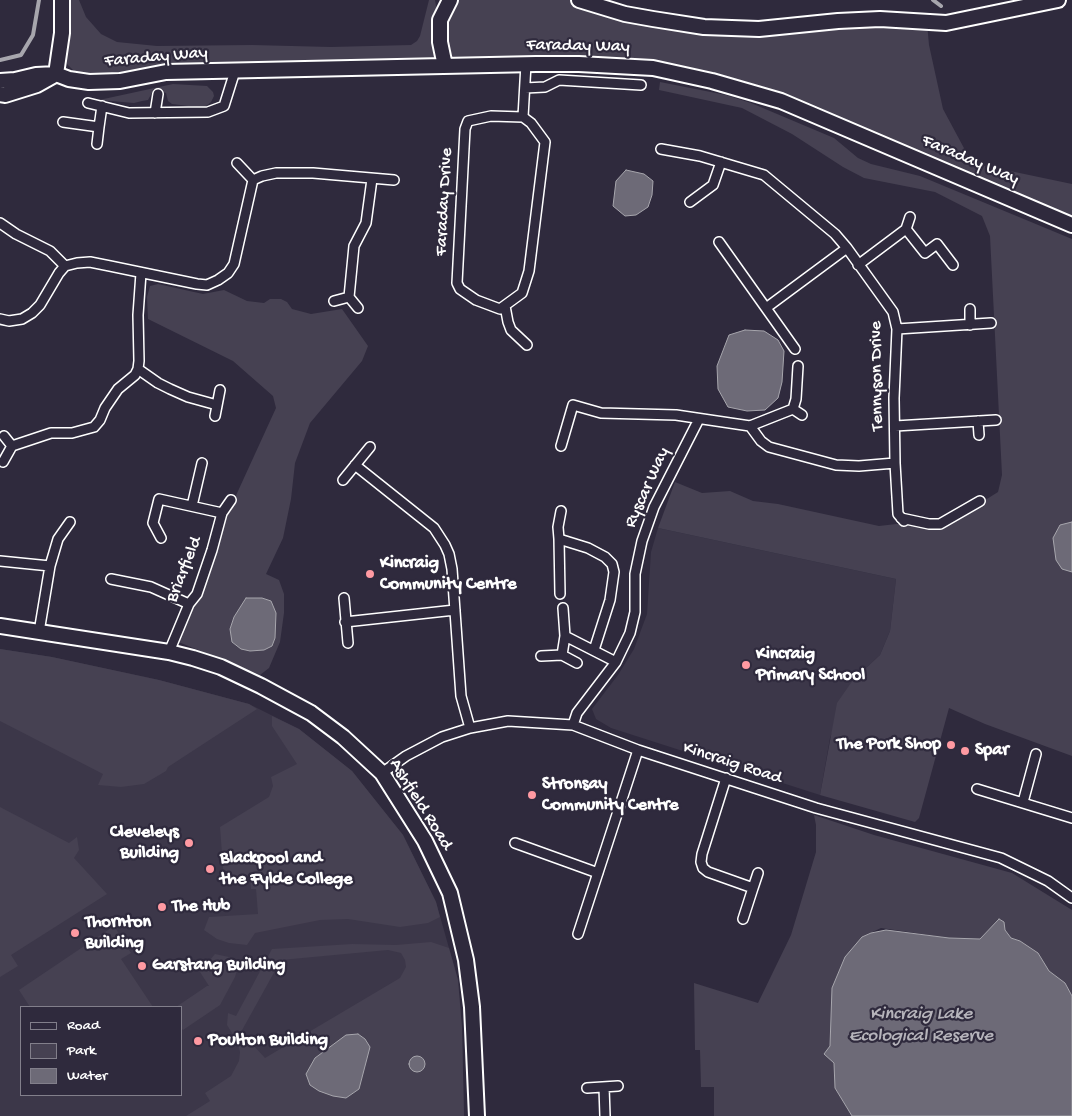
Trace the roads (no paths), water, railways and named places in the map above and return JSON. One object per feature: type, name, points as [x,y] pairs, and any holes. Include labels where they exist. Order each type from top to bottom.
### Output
[{"type":"street","points":[[56,74],[62,33],[62,0]]},
{"type":"street","points":[[445,66],[440,42],[440,20],[450,0]]},
{"type":"street","points":[[579,0],[625,14],[704,27],[760,29],[880,19],[946,23],[1058,0]]},
{"type":"street","points":[[526,64],[523,117],[531,123],[545,142],[529,270],[522,293],[505,306],[511,330],[527,345]]},
{"type":"street","name":"Faraday Way","points":[[56,74],[69,79],[89,82],[120,80],[166,72],[526,64],[579,64],[653,68],[712,81],[781,101],[1072,225]]},
{"type":"street","points":[[88,103],[129,113],[208,112],[224,106],[235,71]]},
{"type":"street","points":[[0,81],[56,74]]},
{"type":"street","points":[[2,96],[37,85],[56,74]]},
{"type":"street","points":[[525,88],[545,86],[559,80],[641,85]]},
{"type":"street","points":[[155,113],[158,94]]},
{"type":"street","points":[[97,144],[102,106]]},
{"type":"street","name":"Faraday Drive","points":[[505,306],[500,309],[486,305],[465,293],[460,289],[457,282],[465,129],[468,121],[491,116],[523,117]]},
{"type":"street","points":[[63,122],[99,127]]},
{"type":"street","name":"Tennyson Drive","points":[[661,149],[700,156],[764,175],[835,234],[893,312],[897,329],[894,398],[895,464],[899,518],[929,524],[940,524],[980,501]]},
{"type":"street","points":[[690,202],[712,184],[721,162]]},
{"type":"street","points":[[237,163],[253,180]]},
{"type":"street","points":[[253,180],[276,173],[313,173],[394,180]]},
{"type":"street","points":[[358,308],[349,297],[354,246],[366,224],[372,179]]},
{"type":"street","points":[[0,319],[10,321],[22,319],[32,313],[40,305],[51,284],[65,266],[77,263],[90,262],[207,285],[228,273],[234,264],[253,180]]},
{"type":"street","points":[[858,265],[906,229],[910,217]]},
{"type":"street","points":[[0,223],[16,234],[50,251],[65,266]]},
{"type":"street","points":[[906,229],[925,253],[937,244],[953,264]]},
{"type":"street","points":[[719,242],[794,349]]},
{"type":"street","points":[[766,308],[847,248]]},
{"type":"street","points":[[3,462],[12,446],[50,433],[72,432],[94,427],[100,420],[104,408],[118,389],[135,375],[138,369],[140,340],[138,315],[141,272]]},
{"type":"street","points":[[334,301],[349,297]]},
{"type":"street","points":[[970,309],[970,325]]},
{"type":"street","points":[[897,329],[991,323]]},
{"type":"street","points":[[793,409],[796,399],[798,366]]},
{"type":"street","points":[[138,369],[170,389],[188,397],[217,405]]},
{"type":"street","points":[[215,416],[220,390]]},
{"type":"street","points":[[562,446],[573,405],[600,414],[676,415],[750,426],[793,409]]},
{"type":"street","points":[[793,409],[802,415]]},
{"type":"street","name":"Ryscar Way","points":[[573,726],[577,713],[616,662],[630,633],[635,612],[635,574],[642,541],[654,506],[698,419]]},
{"type":"street","points":[[895,426],[996,420]]},
{"type":"street","points":[[978,421],[979,435]]},
{"type":"street","points":[[750,426],[760,442],[769,447],[836,465],[895,464]]},
{"type":"street","points":[[4,436],[12,446]]},
{"type":"street","points":[[343,480],[370,447]]},
{"type":"street","points":[[192,506],[202,463]]},
{"type":"street","points":[[355,465],[418,513],[434,528],[441,536],[449,554],[462,696],[470,728]]},
{"type":"street","points":[[161,538],[153,523],[158,499],[222,513]]},
{"type":"street","name":"Briarfield","points":[[169,652],[189,604],[197,594],[222,513],[231,500]]},
{"type":"street","points":[[560,594],[558,526],[561,511]]},
{"type":"street","points":[[39,632],[50,566],[58,539],[70,522]]},
{"type":"street","points":[[558,539],[588,548],[605,557],[612,564],[614,572],[610,600],[594,650]]},
{"type":"street","points":[[0,561],[50,566]]},
{"type":"street","points":[[111,579],[151,587],[189,604]]},
{"type":"street","points":[[344,598],[348,643]]},
{"type":"street","points":[[562,655],[565,636],[564,608]]},
{"type":"street","points":[[345,622],[455,610]]},
{"type":"street","name":"Ashfield Road","points":[[0,626],[169,652],[221,667],[282,696],[312,713],[343,737],[382,773],[425,841],[450,893],[465,955],[472,1007],[477,1116]]},
{"type":"street","points":[[565,636],[616,662]]},
{"type":"street","points":[[541,656],[562,655],[576,662]]},
{"type":"street","name":"Kincraig Road","points":[[382,773],[406,756],[442,737],[470,728],[508,721],[573,726],[638,750],[816,808],[1001,858],[1048,881],[1072,898]]},
{"type":"street","points":[[578,934],[638,750]]},
{"type":"street","points":[[1022,802],[1036,754]]},
{"type":"street","points":[[726,778],[701,862],[703,868],[708,872],[753,888]]},
{"type":"street","points":[[977,789],[1072,818]]},
{"type":"street","points":[[515,843],[598,873]]},
{"type":"street","points":[[744,919],[758,873]]},
{"type":"street","points":[[587,1088],[618,1086]]},
{"type":"street","points":[[604,1087],[605,1116]]},
{"type":"water","points":[[626,170],[644,174],[653,181],[652,195],[648,207],[636,215],[625,216],[613,206],[616,181]]},
{"type":"water","points":[[745,330],[764,331],[778,340],[784,351],[782,382],[778,398],[765,410],[747,411],[728,407],[718,389],[717,366],[729,335]]},
{"type":"water","points":[[1072,522],[1072,572],[1062,569],[1056,560],[1053,538],[1060,525]]},
{"type":"water","points":[[246,598],[262,598],[271,601],[276,613],[275,638],[272,646],[264,650],[250,651],[241,649],[232,642],[230,629],[234,617]]},
{"type":"water","name":"Kincraig Lake Ecological Reserve","points":[[999,919],[1004,922],[1005,930],[1011,938],[1020,941],[1038,953],[1049,971],[1065,983],[1072,996],[1072,1116],[852,1116],[835,1088],[834,1063],[824,1054],[830,1046],[832,988],[845,957],[862,937],[871,933],[886,930],[949,938],[980,939]]},
{"type":"water","points":[[358,1034],[365,1039],[370,1047],[359,1089],[346,1098],[319,1091],[310,1085],[306,1074],[315,1058],[346,1035]]},
{"type":"water","points":[[417,1056],[423,1058],[425,1064],[423,1070],[417,1072],[411,1070],[409,1064],[411,1058]]},
{"type":"waterway","points":[[0,60],[21,55],[33,35],[39,0]]},
{"type":"waterway","points":[[933,0],[941,6]]},
{"type":"place","name":"Kincraig Community Centre","points":[[370,574]]},
{"type":"place","name":"Kincraig Primary School","points":[[746,665]]},
{"type":"place","name":"The Pork Shop","points":[[951,745]]},
{"type":"place","name":"Spar","points":[[965,751]]},
{"type":"place","name":"Stronsay Community Centre","points":[[532,795]]},
{"type":"place","name":"Cleveleys Building","points":[[189,843]]},
{"type":"place","name":"Blackpool and the Fylde College","points":[[210,869]]},
{"type":"place","name":"The Hub","points":[[162,907]]},
{"type":"place","name":"Thornton Building","points":[[75,933]]},
{"type":"place","name":"Garstang Building","points":[[142,966]]},
{"type":"place","name":"Poulton Building","points":[[198,1041]]}]
